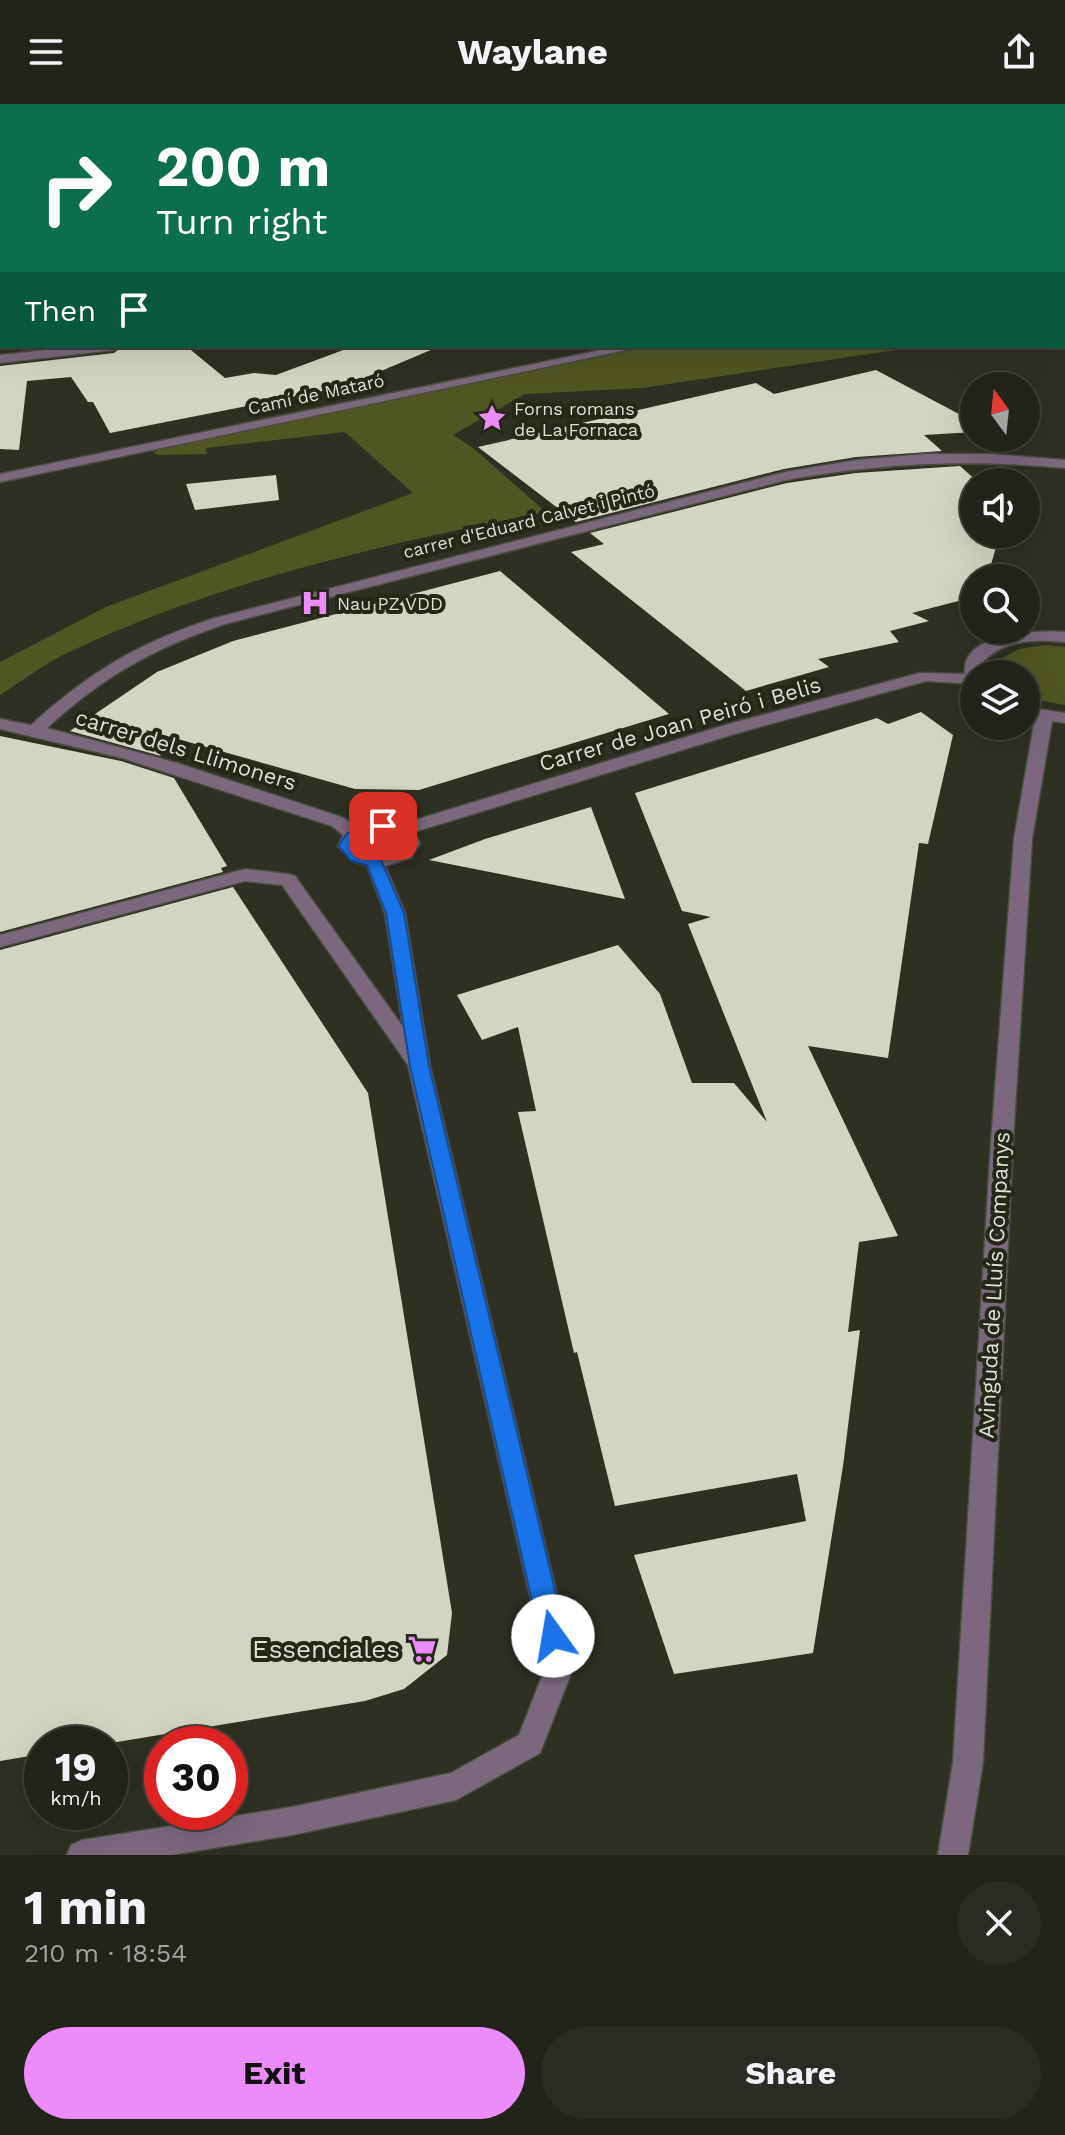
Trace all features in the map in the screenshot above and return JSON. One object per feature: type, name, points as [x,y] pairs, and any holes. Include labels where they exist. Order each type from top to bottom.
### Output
[{"type":"street","points":[[0,359],[96,348]]},
{"type":"street","name":"Camí de Mataró","points":[[0,478],[629,348]]},
{"type":"street","name":"carrer d'Eduard Calvet i Pintó","points":[[35,730],[69,699],[117,664],[169,638],[301,599],[785,476],[859,462],[931,456],[994,457],[1065,464]]},
{"type":"street","points":[[975,660],[981,651],[995,643],[1018,637],[1065,637]]},
{"type":"street","name":"Carrer de Joan Peiró i Belis","points":[[353,834],[372,827],[402,830],[735,728],[926,676],[960,677]]},
{"type":"street","name":"Avinguda de Lluís Companys","points":[[953,1855],[968,1762],[1001,1158],[1023,839],[1045,715]]},
{"type":"street","name":"carrer dels Llimoners","points":[[0,724],[35,730],[223,784],[338,822],[353,834]]},
{"type":"street","points":[[353,834],[347,846],[351,852],[374,861],[395,858],[409,850],[410,837],[402,830]]},
{"type":"street","points":[[82,1855],[292,1821],[456,1786],[530,1744],[560,1666],[419,1066],[395,913],[374,861]]},
{"type":"street","points":[[0,941],[245,875],[288,880],[419,1066]]},
{"type":"green space","points":[[642,348],[910,348],[642,388],[525,394],[453,435],[473,448],[546,512],[424,537],[242,585],[183,605],[67,653],[0,695],[0,662],[106,607],[413,493],[345,432],[206,448],[207,454],[159,455],[154,453],[158,449]]},
{"type":"green space","points":[[1045,645],[1065,647],[1065,705],[1040,701],[1040,660],[999,660],[1019,649]]},
{"type":"building","points":[[120,348],[188,348],[225,378],[254,373],[276,375],[349,348],[436,348],[343,387],[110,433],[93,402],[88,402],[71,377],[27,381],[19,450],[0,449],[0,366],[114,353]]},
{"type":"building","points":[[876,370],[960,415],[960,433],[924,435],[942,451],[856,457],[784,469],[576,522],[478,447],[756,383],[774,394]]},
{"type":"building","points":[[960,466],[960,548],[996,548],[991,564],[960,564],[960,601],[912,613],[929,621],[890,631],[899,642],[818,659],[829,667],[746,691],[571,552],[604,544],[590,533],[787,483],[856,473]]},
{"type":"building","points":[[276,475],[279,500],[195,510],[186,484]]},
{"type":"building","points":[[500,571],[669,714],[419,790],[355,789],[146,730],[161,756],[70,731],[157,672],[233,641]]},
{"type":"building","points":[[921,712],[953,735],[928,844],[919,843],[888,1058],[808,1046],[898,1236],[859,1242],[848,1332],[860,1330],[843,1466],[813,1653],[674,1674],[634,1555],[806,1521],[797,1474],[615,1506],[577,1352],[574,1353],[518,1112],[536,1111],[518,1027],[482,1040],[457,995],[618,945],[660,994],[692,1083],[734,1083],[767,1122],[688,924],[711,917],[682,911],[635,793],[877,718],[888,724]]},
{"type":"building","points":[[0,736],[121,761],[174,778],[227,866],[221,868],[223,872],[0,932]]},
{"type":"building","points":[[591,807],[625,899],[429,860],[485,839]]},
{"type":"building","points":[[233,887],[368,1093],[452,1613],[447,1655],[404,1689],[365,1701],[214,1726],[144,1726],[144,1738],[128,1740],[128,1726],[24,1726],[24,1757],[0,1761],[0,950]]},
{"type":"place","name":"Forns romans de La Fornaca","points":[[492,418]]},
{"type":"place","name":"Nau PZ VDD","points":[[315,603]]},
{"type":"place","name":"Essenciales","points":[[422,1649]]},
{"type":"route","points":[[383,826],[361,829],[353,834],[347,846],[357,857],[374,861],[395,913],[419,1066],[553,1636]]}]
